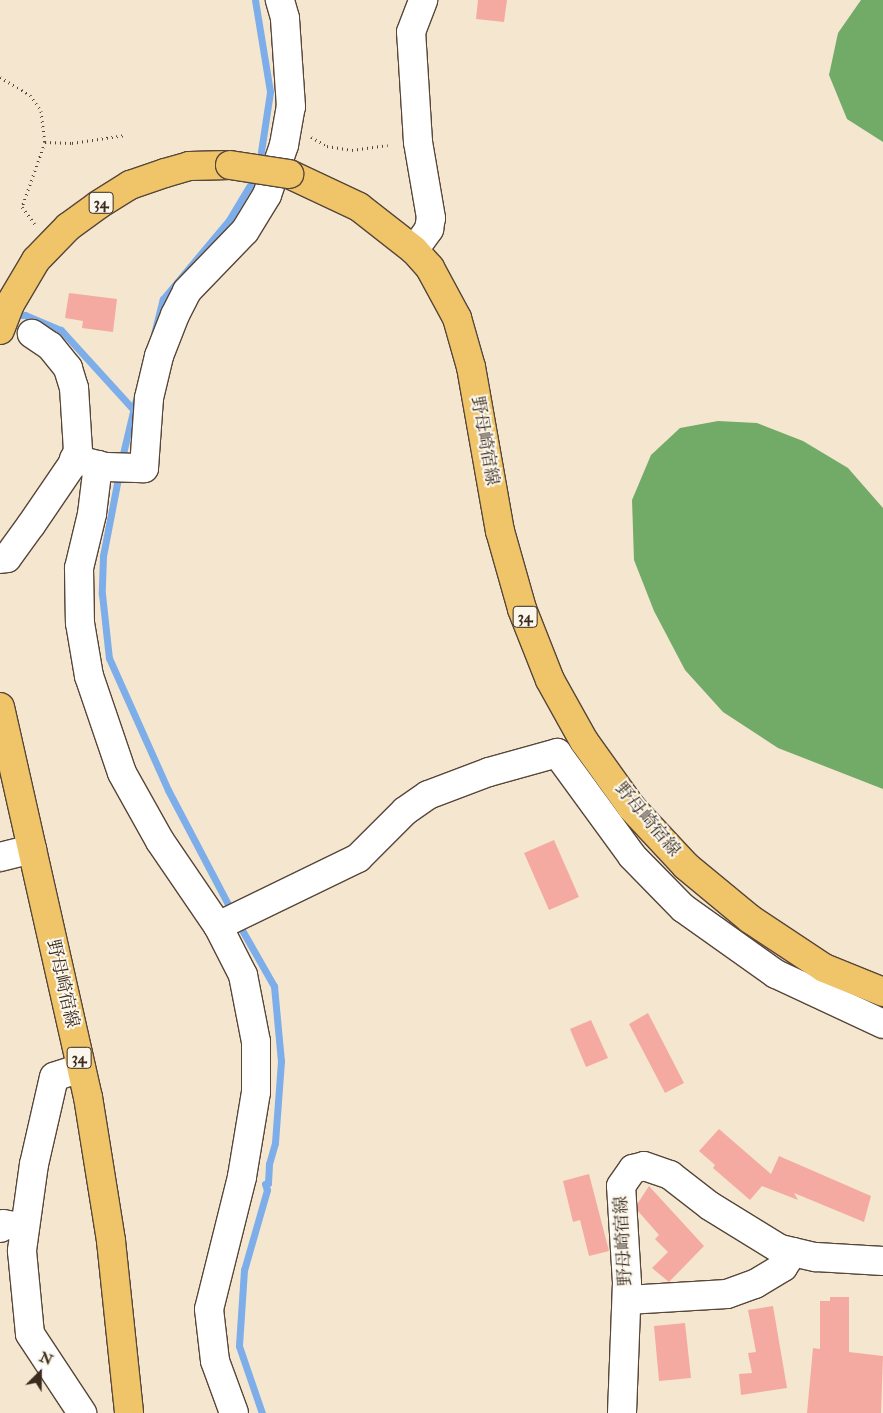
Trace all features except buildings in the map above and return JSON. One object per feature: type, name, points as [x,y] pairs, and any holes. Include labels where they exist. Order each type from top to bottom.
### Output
[{"type":"main road","name":"野母崎宿線","points":[[3,320],[36,260],[68,227],[130,185],[188,166],[230,165],[289,174],[359,206],[414,250],[430,268],[456,318],[471,368],[500,531],[522,609],[550,680],[584,741],[632,808],[686,866],[715,891],[750,919],[824,968],[883,992]]},
{"type":"main road","name":"野母崎宿線","points":[[0,707],[81,1068],[111,1241],[129,1413]]},
{"type":"street","points":[[32,334],[50,346],[68,368],[76,411],[78,451],[93,464],[135,469],[144,468],[149,398],[158,356],[175,315],[187,292],[258,212],[267,195],[288,125],[291,107],[285,18],[280,0]]},
{"type":"street","points":[[414,250],[429,229],[431,218],[418,142],[411,32],[423,0]]},
{"type":"street","points":[[0,558],[7,558],[93,464]]},
{"type":"street","points":[[93,464],[92,514],[80,568],[80,623],[90,676],[122,773],[160,841],[218,926],[243,975],[256,1042],[256,1092],[242,1177],[209,1309],[215,1361],[234,1413]]},
{"type":"street","points":[[218,926],[358,858],[405,811],[428,795],[489,772],[557,753],[632,856],[683,908],[776,974],[883,1024]]},
{"type":"street","points":[[0,857],[32,849]]},
{"type":"street","points":[[81,1068],[54,1076],[34,1164],[12,1228],[22,1251],[30,1334],[82,1413]]},
{"type":"street","name":"野母崎宿線","points":[[622,1413],[627,1300],[621,1186],[633,1169],[644,1166],[670,1175],[710,1206],[780,1249],[883,1261]]},
{"type":"street","points":[[627,1300],[727,1294],[755,1284],[783,1267],[793,1252]]},
{"type":"path","points":[[0,76],[30,95],[41,111],[45,142],[22,207],[51,244]]},
{"type":"path","points":[[288,125],[327,146],[352,150],[388,145]]},
{"type":"path","points":[[45,142],[72,143],[125,135]]},
{"type":"green space","points":[[861,0],[883,0],[883,142],[847,119],[829,75],[838,33]]},
{"type":"green space","points":[[718,421],[757,423],[803,441],[848,468],[883,508],[883,789],[778,748],[723,712],[685,670],[654,611],[634,560],[632,500],[651,455],[680,428]]},
{"type":"waterway","points":[[255,0],[270,92],[259,165]]},
{"type":"waterway","points":[[154,334],[163,299],[229,220],[256,175]]},
{"type":"waterway","points":[[13,315],[25,315],[61,330],[133,409]]},
{"type":"waterway","points":[[121,462],[137,395]]},
{"type":"waterway","points":[[119,473],[103,556],[102,594],[109,658],[168,790],[233,914]]},
{"type":"waterway","points":[[238,923],[274,986],[281,1061],[275,1143],[269,1164],[268,1183],[265,1184],[267,1190],[244,1270],[239,1346],[262,1413]]}]
